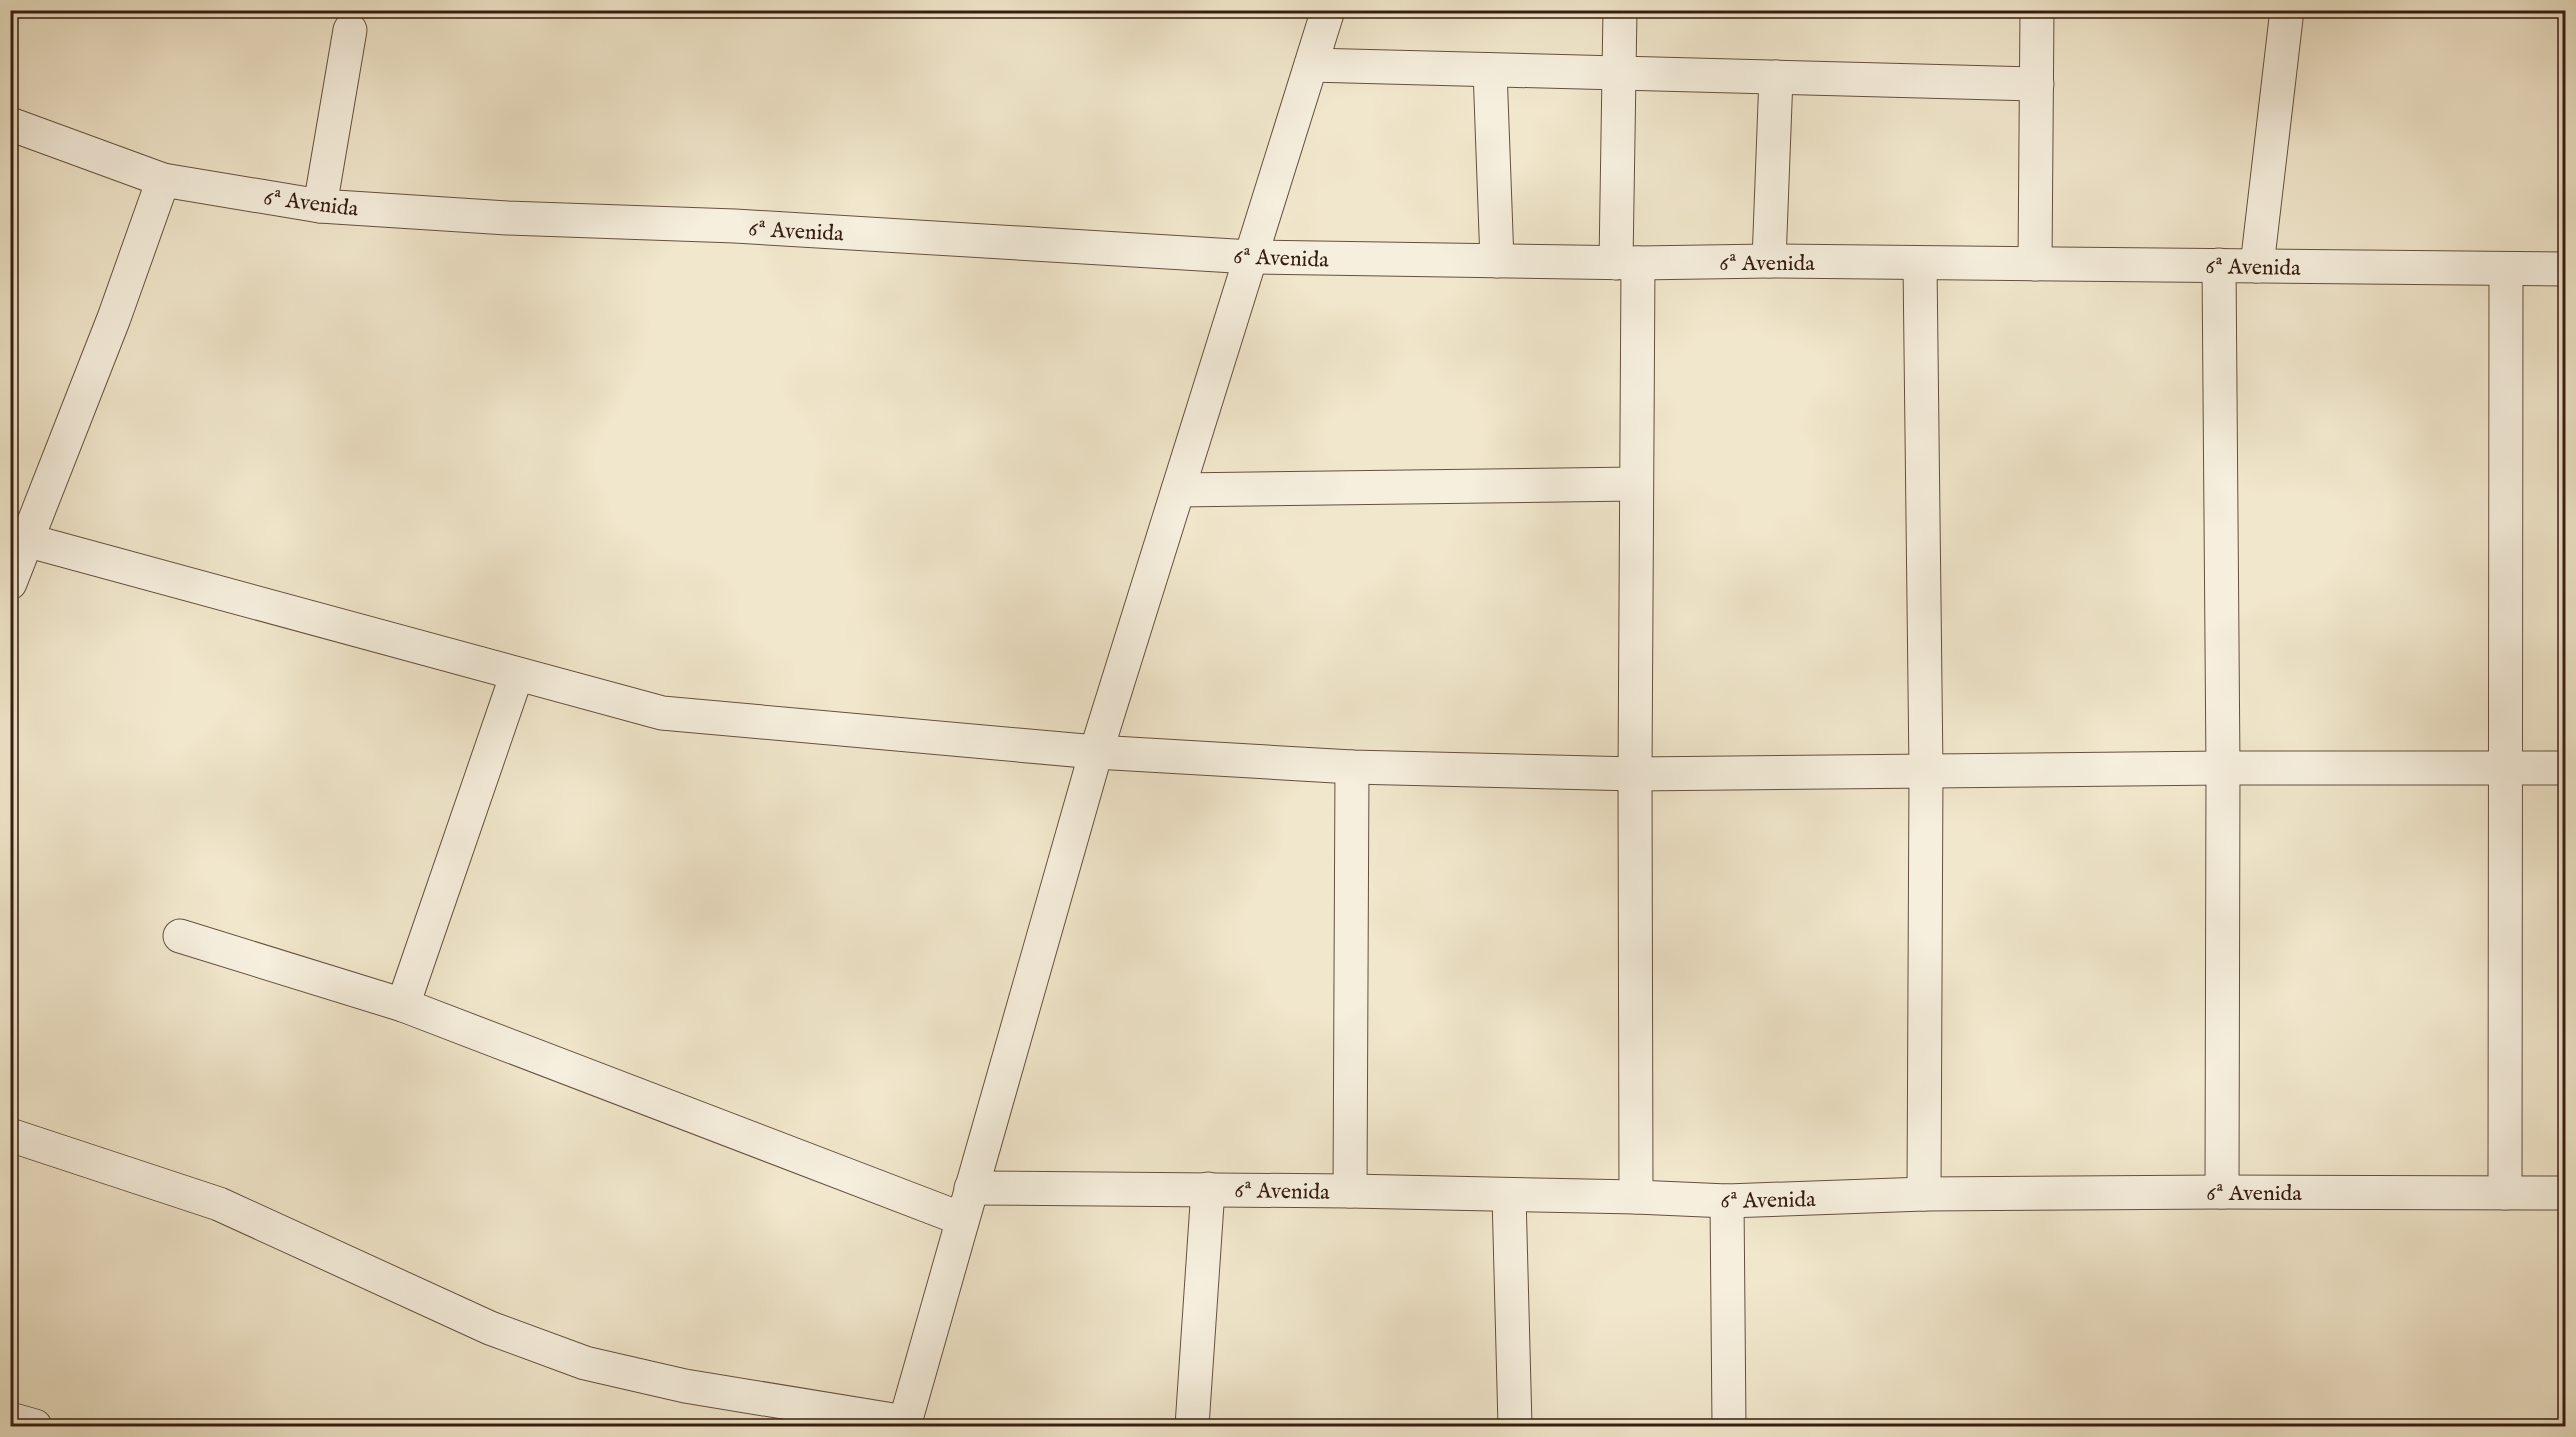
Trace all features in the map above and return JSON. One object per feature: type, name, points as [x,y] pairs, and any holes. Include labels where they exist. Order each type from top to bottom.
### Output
[{"type":"street","points":[[10,1135],[219,1204],[490,1328],[585,1363],[685,1386],[905,1424],[1096,752],[1328,10]]},
{"type":"street","points":[[1620,10],[1617,72],[1636,484],[1636,1197]]},
{"type":"street","points":[[2035,264],[2037,10]]},
{"type":"street","points":[[2257,266],[2287,10]]},
{"type":"street","points":[[320,206],[350,30]]},
{"type":"street","points":[[1311,65],[2037,84]]},
{"type":"street","points":[[1490,70],[1497,261]]},
{"type":"street","points":[[1769,261],[1776,77]]},
{"type":"street","name":"6ª Avenida","points":[[10,124],[164,180],[320,206],[507,218],[747,227],[1251,257],[1627,263],[1769,261],[2565,269]]},
{"type":"street","points":[[10,583],[114,318],[164,180]]},
{"type":"street","points":[[1920,264],[1926,771],[1924,1194]]},
{"type":"street","points":[[2219,265],[2223,768],[2222,1192]]},
{"type":"street","points":[[2505,1193],[2506,269]]},
{"type":"street","points":[[1178,490],[1636,484]]},
{"type":"street","points":[[26,540],[662,713],[1096,752],[1352,767],[1635,774],[2223,768],[2565,768]]},
{"type":"street","points":[[403,1005],[517,674]]},
{"type":"street","points":[[1350,1191],[1352,767]]},
{"type":"street","points":[[180,936],[403,1005],[966,1203]]},
{"type":"street","points":[[1192,1426],[1208,1189]]},
{"type":"street","name":"6ª Avenida","points":[[966,1203],[1208,1189],[1636,1197],[1727,1201],[1924,1194],[2565,1193]]},
{"type":"street","points":[[1509,1196],[1515,1426]]},
{"type":"street","points":[[1727,1201],[1729,1426]]},
{"type":"street","points":[[10,1419],[35,1426]]}]
